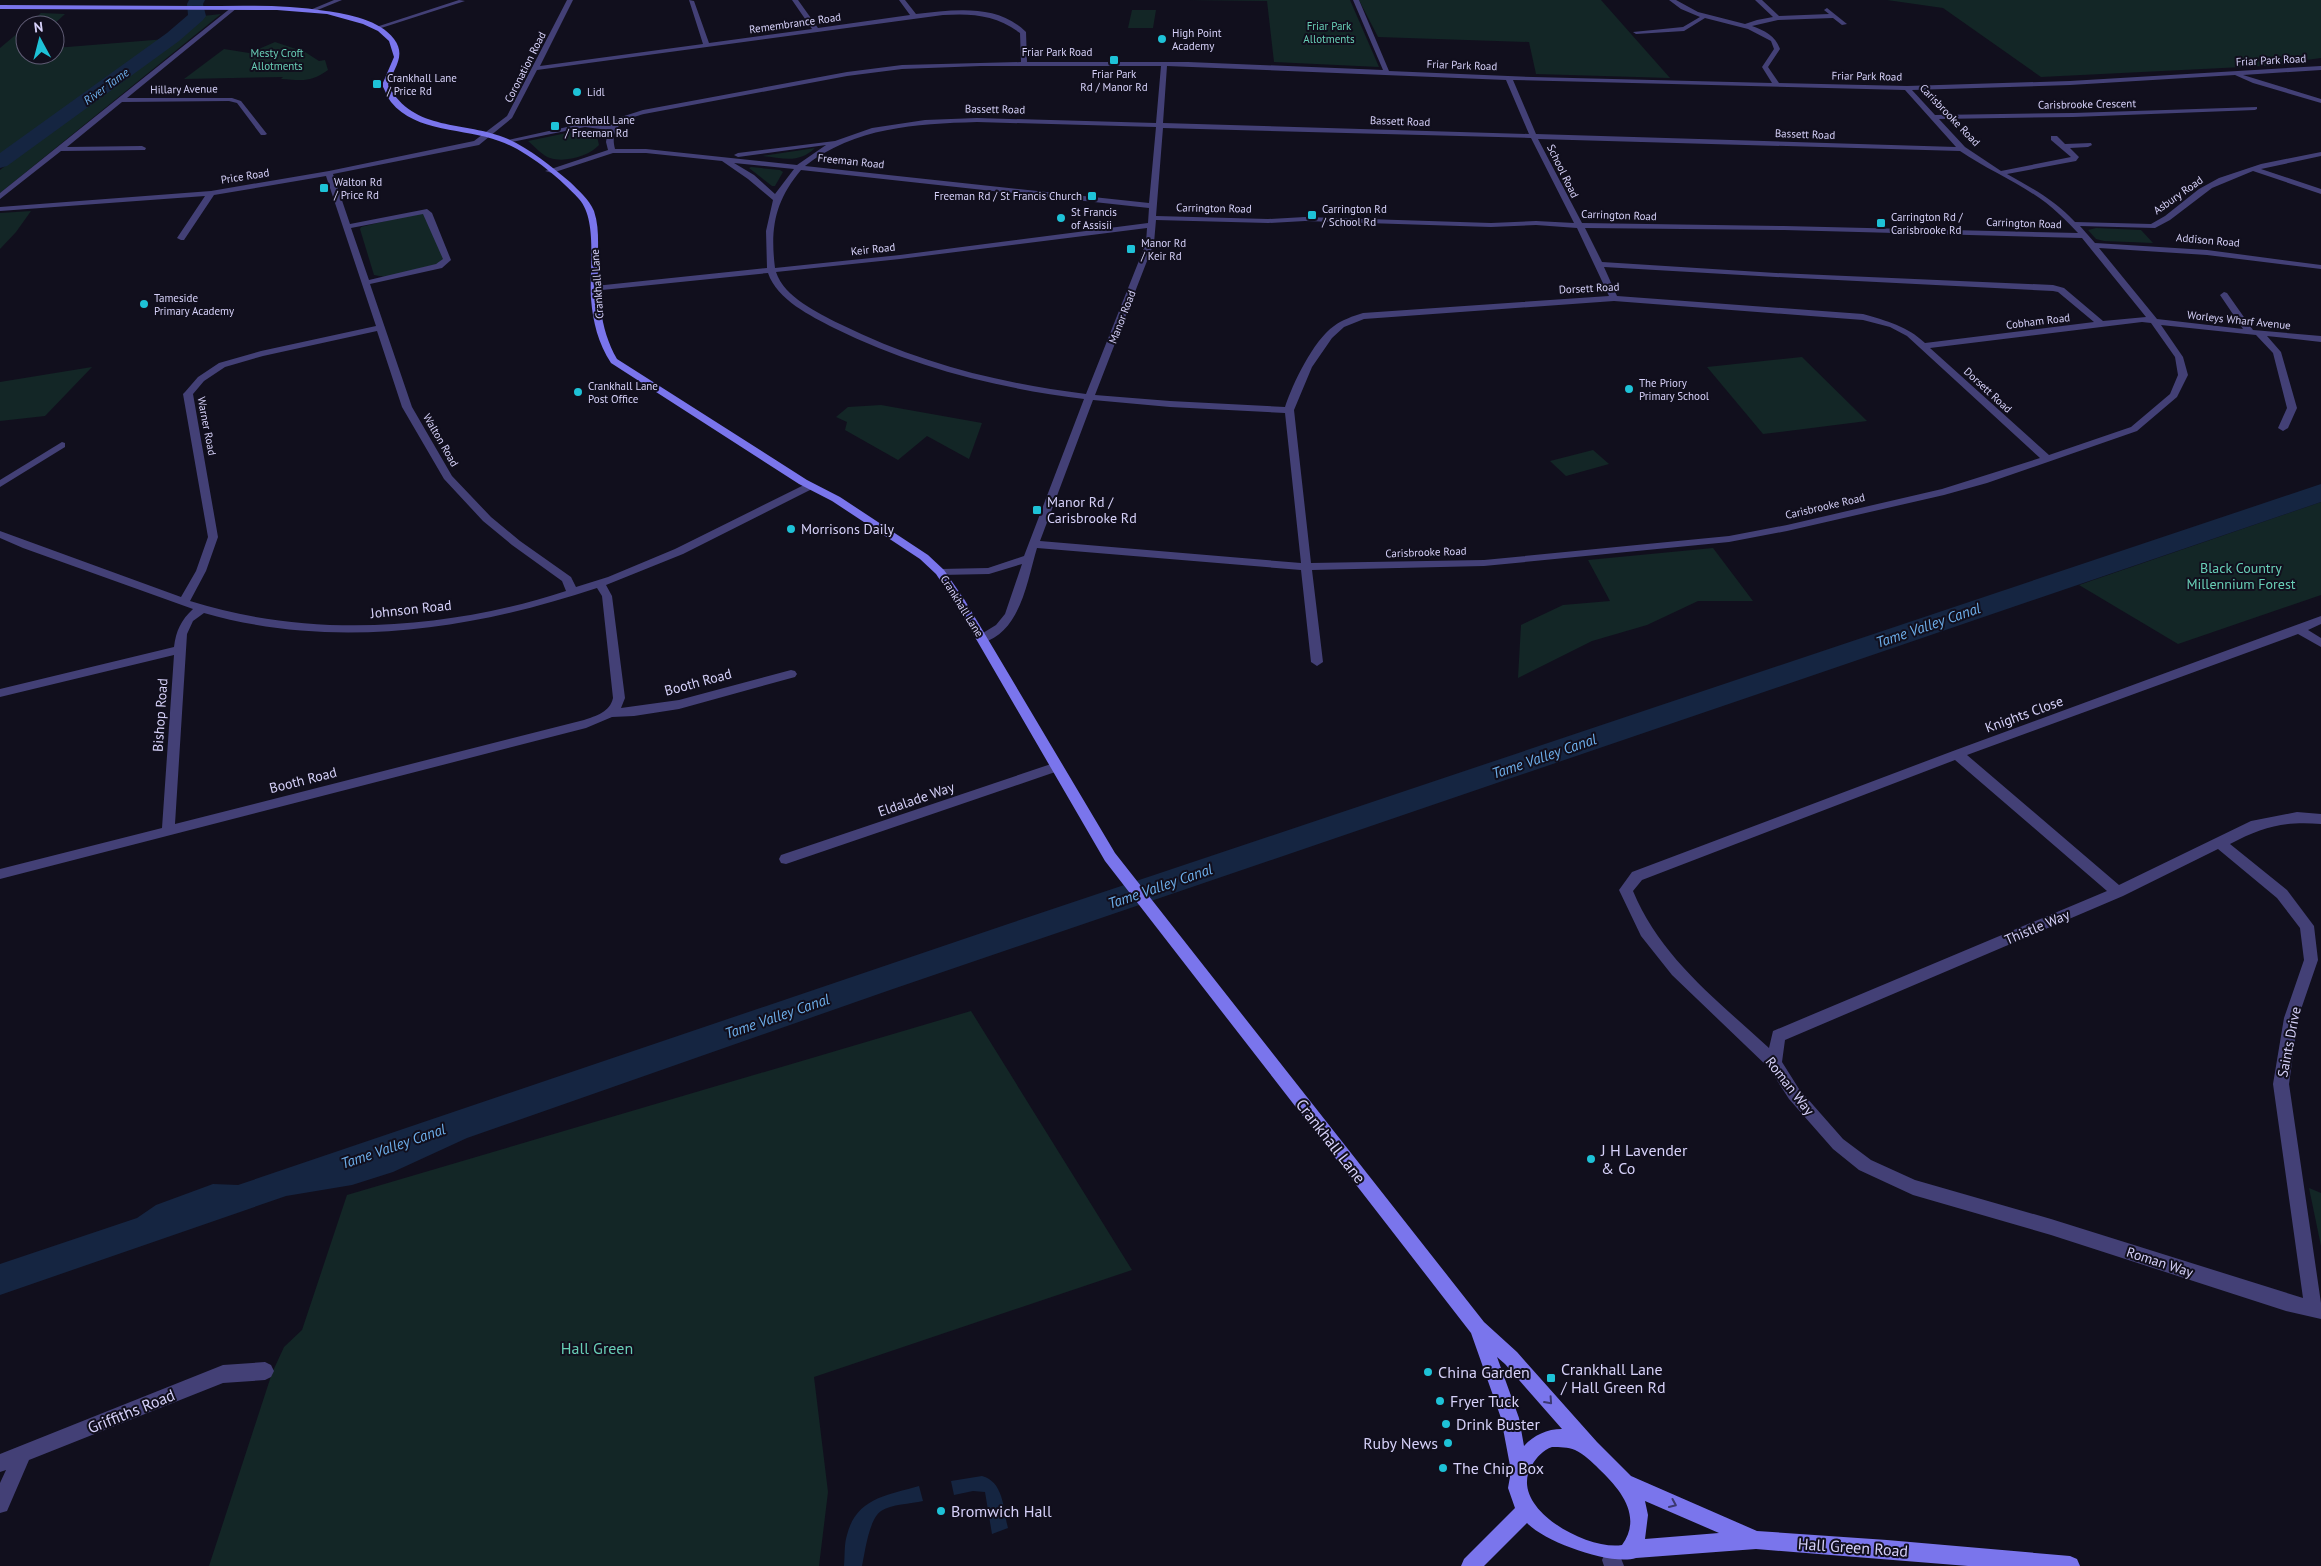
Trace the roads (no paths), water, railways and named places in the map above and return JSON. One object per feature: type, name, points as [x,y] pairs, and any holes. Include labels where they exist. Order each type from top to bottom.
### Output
[{"type":"street","points":[[64,8],[76,0]]},
{"type":"street","points":[[314,10],[339,0]]},
{"type":"street","name":"Coronation Road","points":[[488,135],[510,117],[570,0]]},
{"type":"street","points":[[795,0],[816,30]]},
{"type":"street","points":[[902,0],[914,16]]},
{"type":"street","points":[[1356,0],[1387,73]]},
{"type":"street","points":[[1672,0],[1683,8],[1705,16],[1747,26],[1768,35],[1776,44],[1777,49],[1765,67],[1778,86]]},
{"type":"street","points":[[1758,0],[1778,18]]},
{"type":"street","points":[[376,28],[462,1]]},
{"type":"street","points":[[691,1],[707,46]]},
{"type":"street","name":"Crankhall Lane","points":[[0,7],[314,10],[352,18],[376,28],[389,38],[398,55],[385,85],[391,100],[412,115],[507,141],[579,195],[589,211],[594,228],[595,289],[600,335],[617,364],[810,486],[836,499],[903,541],[940,572],[959,599],[1110,857],[1478,1328],[1511,1358],[1590,1448]]},
{"type":"street","points":[[0,197],[234,8]]},
{"type":"street","points":[[1827,10],[1844,24]]},
{"type":"street","name":"Remembrance Road","points":[[535,68],[562,66],[914,16],[968,12],[995,14],[1004,18],[1023,32],[1024,63]]},
{"type":"street","points":[[1629,27],[1638,35],[1684,29],[1705,16]]},
{"type":"street","points":[[1747,26],[1759,21],[1778,18],[1834,16]]},
{"type":"street","name":"Friar Park Road","points":[[611,128],[624,118],[643,112],[799,82],[902,68],[1024,63],[1164,64],[1509,78],[1907,88],[2070,83],[2321,68]]},
{"type":"street","name":"Manor Road","points":[[982,639],[1000,628],[1010,615],[1033,544],[1150,243],[1164,64]]},
{"type":"street","points":[[2236,74],[2255,82],[2321,101]]},
{"type":"street","name":"School Road","points":[[1509,78],[1534,137],[1588,240],[1614,298]]},
{"type":"street","name":"Carisbrooke Road","points":[[1033,544],[1306,567],[1484,563],[1729,538],[1787,528],[1944,492],[2134,429],[2174,395],[2183,375],[2179,357],[2154,321],[2074,224],[2046,199],[1962,149],[1907,88]]},
{"type":"street","name":"Hillary Avenue","points":[[118,100],[230,99],[239,102],[263,134]]},
{"type":"street","points":[[2242,108],[2255,117]]},
{"type":"street","name":"Carisbrooke Crescent","points":[[1932,117],[2255,108]]},
{"type":"street","name":"Bassett Road","points":[[721,158],[840,141],[895,126],[937,121],[977,120],[1962,149]]},
{"type":"street","points":[[507,141],[585,125],[611,128],[608,135],[612,151]]},
{"type":"street","name":"Price Road","points":[[0,209],[211,193],[329,173],[470,145],[483,140],[488,135]]},
{"type":"street","points":[[2002,173],[2073,159],[2075,157],[2054,138]]},
{"type":"street","name":"Bassett Road","points":[[772,271],[769,222],[776,199],[794,172],[840,141]]},
{"type":"street","points":[[2063,146],[2088,145]]},
{"type":"street","points":[[59,149],[142,148]]},
{"type":"street","name":"Freeman Road","points":[[549,171],[612,151],[646,151],[801,166],[1154,206]]},
{"type":"street","name":"Asbury Road","points":[[2074,224],[2152,226],[2161,223],[2179,211],[2207,187],[2255,168],[2321,154]]},
{"type":"street","points":[[721,158],[751,177],[776,199]]},
{"type":"street","points":[[2255,168],[2321,192]]},
{"type":"street","name":"Walton Road","points":[[329,173],[407,407],[448,477],[487,519],[516,544],[567,579],[572,592]]},
{"type":"street","points":[[181,238],[211,193]]},
{"type":"street","points":[[347,227],[424,211],[428,213],[447,260],[439,266],[365,283]]},
{"type":"street","name":"Carrington Road","points":[[1153,222],[1305,219],[1491,225],[1536,223],[1579,226],[2084,236]]},
{"type":"street","name":"Keir Road","points":[[595,289],[772,271],[1153,222]]},
{"type":"street","name":"Addison Road","points":[[2093,246],[2189,250],[2250,255],[2321,266]]},
{"type":"street","points":[[1598,264],[1776,275],[2053,288],[2061,290],[2101,324]]},
{"type":"street","points":[[772,271],[774,281],[783,289],[816,314],[855,335],[896,352],[967,375],[1001,383],[1090,398],[1153,404],[1289,410]]},
{"type":"street","points":[[2224,295],[2254,333],[2277,352],[2292,408],[2282,428]]},
{"type":"street","name":"Dorsett Road","points":[[1317,662],[1289,410],[1297,389],[1326,339],[1341,325],[1373,314],[1614,298],[1863,317],[1902,329],[1924,346],[2047,459]]},
{"type":"street","name":"Cobham Road","points":[[1924,346],[2142,319],[2154,321]]},
{"type":"street","name":"Worleys Wharf Avenue","points":[[2154,321],[2321,339]]},
{"type":"street","name":"Warner Road","points":[[184,602],[201,572],[213,537],[188,394],[201,379],[222,365],[261,354],[380,328]]},
{"type":"street","points":[[0,484],[62,445]]},
{"type":"street","name":"Johnson Road","points":[[1,536],[184,602],[235,617],[285,624],[370,629],[464,618],[523,606],[600,583],[661,560],[810,486]]},
{"type":"street","points":[[940,572],[989,570],[1028,558]]},
{"type":"street","points":[[600,583],[607,596],[619,698],[619,704],[612,713]]},
{"type":"street","name":"Bishop Road","points":[[168,831],[180,650],[184,626],[202,608]]},
{"type":"street","name":"Knights Close","points":[[1957,754],[2321,620]]},
{"type":"street","points":[[2299,629],[2321,643]]},
{"type":"street","points":[[0,693],[180,650]]},
{"type":"street","name":"Booth Road","points":[[0,874],[586,724],[612,713],[632,713],[660,709],[791,674]]},
{"type":"street","points":[[1957,754],[2118,892]]},
{"type":"street","name":"Roman Way","points":[[1957,754],[1638,876],[1626,890],[1634,910],[1646,932],[1677,971],[1774,1063],[1794,1094],[1838,1144],[1865,1165],[1913,1187],[2051,1227],[2286,1303],[2317,1310]]},
{"type":"street","name":"Eldalade Way","points":[[786,859],[1057,767]]},
{"type":"street","name":"Thistle Way","points":[[1774,1063],[1778,1036],[2118,892],[2256,825],[2297,817],[2321,818]]},
{"type":"street","name":"Saints Drive","points":[[2220,844],[2282,894],[2307,926],[2311,960],[2291,1018],[2281,1084],[2317,1310]]},
{"type":"street","name":"Crankhall Lane","points":[[1478,1328],[1510,1418],[1519,1469]]},
{"type":"street","name":"Griffiths Road","points":[[0,1463],[223,1374],[265,1371]]},
{"type":"street","points":[[1552,1438],[1578,1442],[1590,1448],[1628,1484],[1640,1512],[1640,1525],[1632,1549],[1613,1563],[1585,1557],[1570,1550],[1546,1532],[1526,1510],[1519,1496],[1517,1481],[1519,1469],[1533,1448],[1541,1441],[1552,1438]]},
{"type":"street","points":[[0,1504],[23,1454]]},
{"type":"street","name":"Hall Green Road","points":[[1628,1484],[1756,1540]]},
{"type":"street","points":[[1471,1566],[1526,1510]]},
{"type":"street","name":"Hall Green Road","points":[[1632,1549],[1756,1540],[1981,1557],[2070,1566]]},
{"type":"water","name":"Tame Valley Canal","points":[[2321,484],[2321,502],[890,990],[467,1138],[393,1172],[352,1185],[286,1196],[0,1295],[0,1264],[137,1218],[156,1205],[213,1184],[238,1185],[1011,923]]},
{"type":"water","points":[[982,1476],[989,1479],[999,1490],[1008,1528],[992,1534],[985,1492],[973,1491],[954,1495],[951,1481]]},
{"type":"water","points":[[919,1486],[923,1501],[881,1511],[873,1521],[862,1566],[844,1566],[846,1539],[851,1523],[858,1513],[875,1500]]},
{"type":"waterway","name":"River Tame","points":[[0,162],[173,37],[197,16],[195,4],[197,0]]},
{"type":"place","name":"High Point Academy","points":[[1162,39]]},
{"type":"place","name":"Friar Park Rd / Manor Rd","points":[[1114,60]]},
{"type":"place","name":"Crankhall Lane / Price Rd","points":[[377,84]]},
{"type":"place","name":"Lidl","points":[[577,92]]},
{"type":"place","name":"Crankhall Lane / Freeman Rd","points":[[555,126]]},
{"type":"place","name":"Walton Rd / Price Rd","points":[[324,188]]},
{"type":"place","name":"Freeman Rd / St Francis Church","points":[[1092,196]]},
{"type":"place","name":"Carrington Rd / School Rd","points":[[1312,215]]},
{"type":"place","name":"St Francis of Assisii","points":[[1061,218]]},
{"type":"place","name":"Carrington Rd / Carisbrooke Rd","points":[[1881,223]]},
{"type":"place","name":"Manor Rd / Keir Rd","points":[[1131,249]]},
{"type":"place","name":"Tameside Primary Academy","points":[[144,304]]},
{"type":"place","name":"The Priory Primary School","points":[[1629,389]]},
{"type":"place","name":"Crankhall Lane Post Office","points":[[578,392]]},
{"type":"place","name":"Manor Rd / Carisbrooke Rd","points":[[1037,510]]},
{"type":"place","name":"Morrisons Daily","points":[[791,529]]},
{"type":"place","name":"J H Lavender & Co","points":[[1591,1159]]},
{"type":"place","name":"China Garden","points":[[1428,1372]]},
{"type":"place","name":"Crankhall Lane / Hall Green Rd","points":[[1551,1378]]},
{"type":"place","name":"Fryer Tuck","points":[[1440,1401]]},
{"type":"place","name":"Drink Buster","points":[[1446,1424]]},
{"type":"place","name":"Ruby News","points":[[1448,1443]]},
{"type":"place","name":"The Chip Box","points":[[1443,1468]]},
{"type":"place","name":"Bromwich Hall","points":[[941,1511]]},
{"type":"park label","name":"Friar Park Allotments","points":[[1329,32]]},
{"type":"park label","name":"Mesty Croft Allotments","points":[[277,59]]},
{"type":"park label","name":"Black Country Millennium Forest","points":[[2241,576]]},
{"type":"park label","name":"Hall Green","points":[[597,1348]]}]
